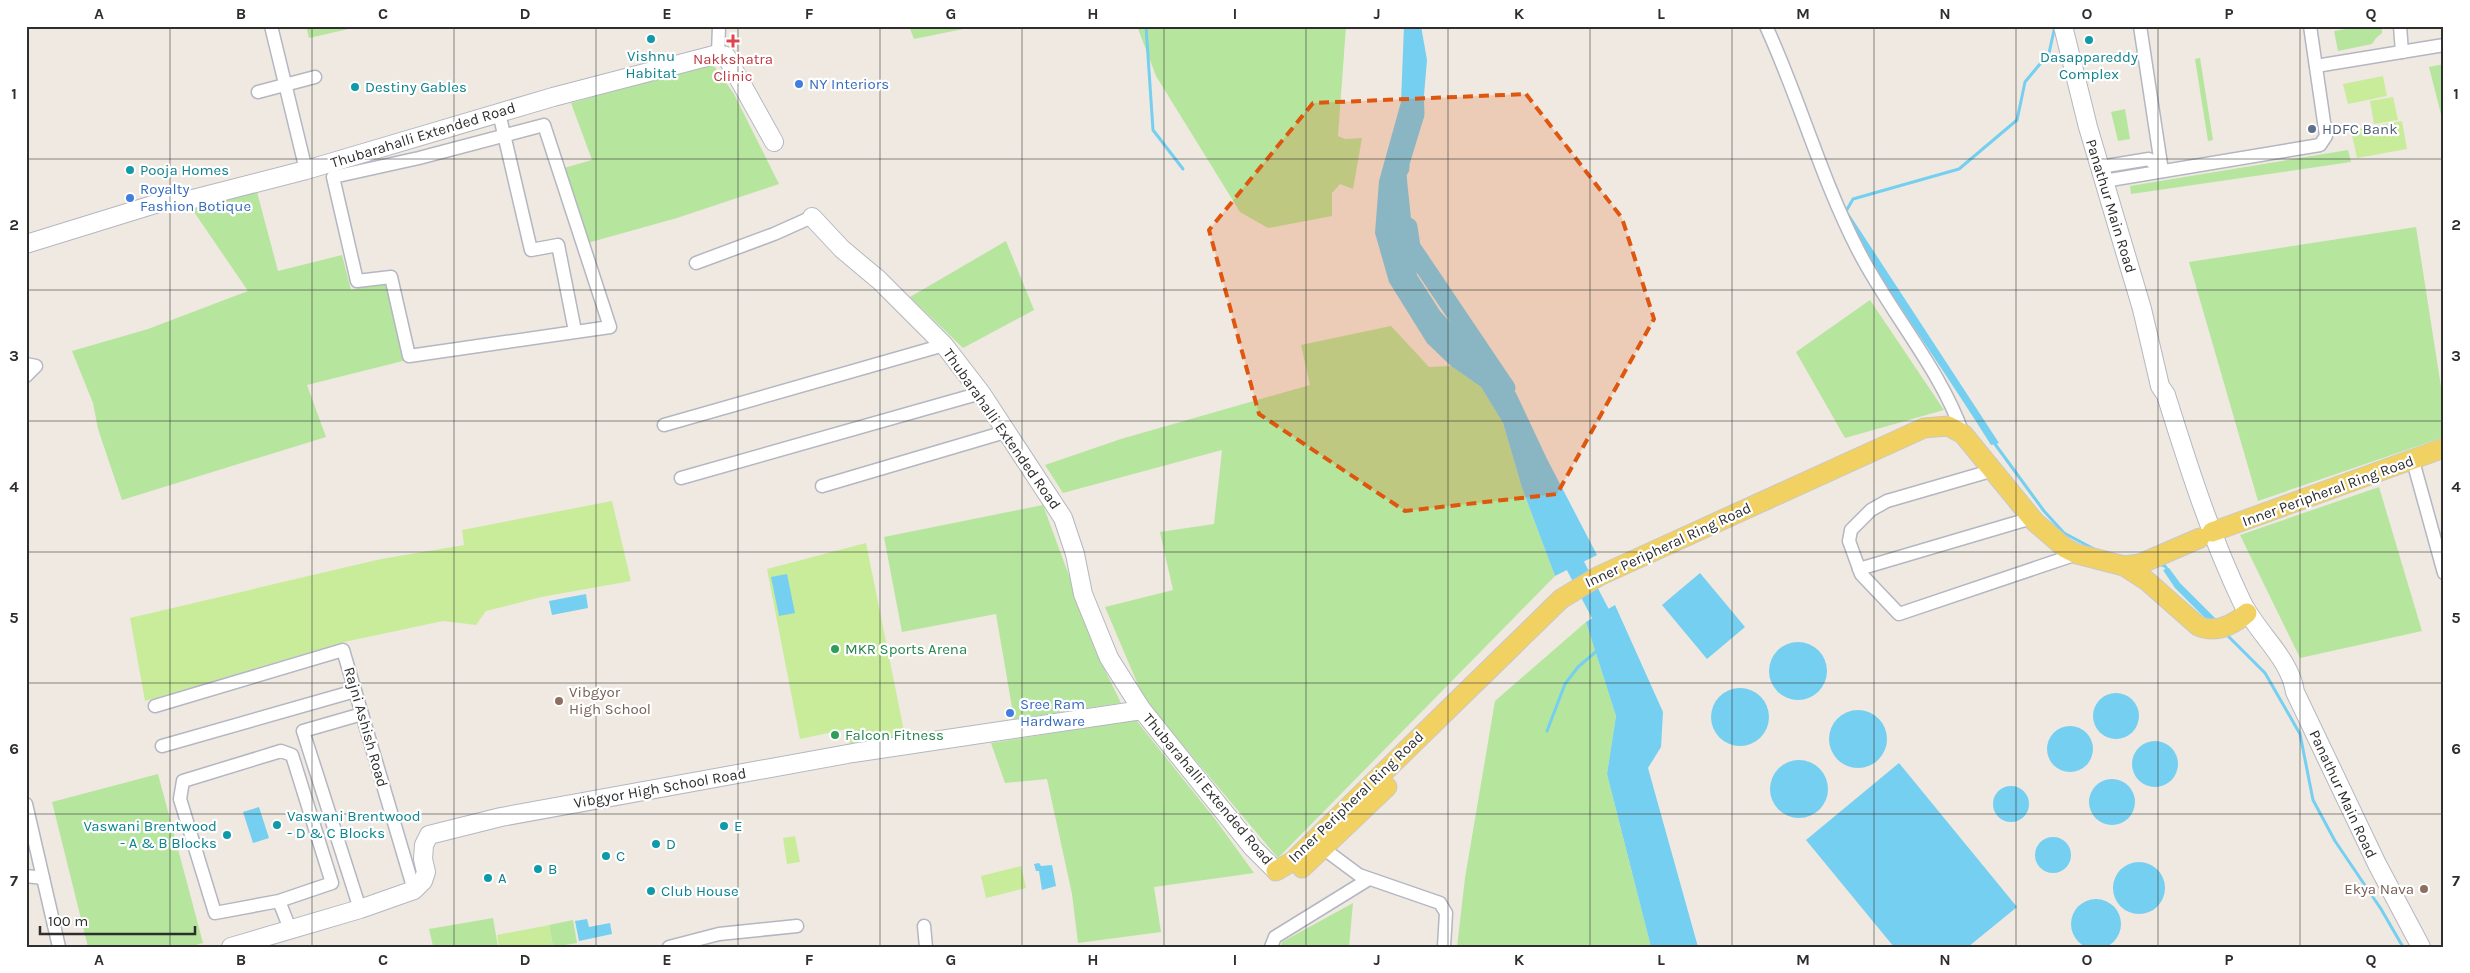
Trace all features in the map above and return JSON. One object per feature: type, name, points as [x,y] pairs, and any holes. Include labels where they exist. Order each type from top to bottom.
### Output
[{"type":"main road","name":"Inner Peripheral Ring Road","points":[[1297,865],[1564,605],[1601,581],[1913,444],[1932,438],[1969,440]]},
{"type":"main road","points":[[1969,440],[2032,518],[2065,548],[2077,554],[2139,563],[2147,581],[2198,626],[2207,630],[2233,622]]},
{"type":"main road","name":"Inner Peripheral Ring Road","points":[[2139,563],[2206,535],[2444,448]]},
{"type":"main road","name":"Inner Peripheral Ring Road","points":[[1276,871],[1297,865],[1324,849],[1564,605]]},
{"type":"street","points":[[271,26],[306,170]]},
{"type":"street","points":[[719,26],[718,54],[726,56],[774,142]]},
{"type":"street","points":[[1766,26],[1785,68],[1830,192],[1845,223],[1892,309],[1953,405],[1969,440]]},
{"type":"street","name":"Panathur Main Road","points":[[2063,26],[2088,127],[2142,309],[2160,386],[2157,398],[2206,535],[2233,622],[2282,681],[2295,692],[2377,864],[2421,947]]},
{"type":"street","points":[[2140,26],[2162,171]]},
{"type":"street","points":[[2162,171],[2320,145],[2326,136],[2310,26]]},
{"type":"street","points":[[2400,26],[2402,52]]},
{"type":"street","points":[[2316,66],[2444,45]]},
{"type":"street","name":"Thubarahalli Extended Road","points":[[26,244],[162,202],[193,199],[306,170],[680,62],[718,54]]},
{"type":"street","points":[[258,92],[315,77]]},
{"type":"street","points":[[499,113],[531,250],[558,245],[575,331]]},
{"type":"street","points":[[544,125],[610,327],[409,356],[391,277],[357,281],[333,177],[416,159],[544,125]]},
{"type":"street","points":[[410,139],[416,159]]},
{"type":"street","points":[[2102,174],[2149,159],[2162,171]]},
{"type":"street","points":[[696,263],[774,234],[812,217]]},
{"type":"street","name":"Thubarahalli Extended Road","points":[[812,217],[842,249],[879,280],[944,345],[981,393],[1063,518],[1083,594],[1109,658],[1142,710],[1253,848],[1276,871]]},
{"type":"street","points":[[664,425],[944,345]]},
{"type":"street","points":[[26,364],[36,366],[26,376]]},
{"type":"street","points":[[681,478],[981,393]]},
{"type":"street","points":[[822,486],[1005,432]]},
{"type":"street","points":[[2413,460],[2444,573]]},
{"type":"street","points":[[1994,470],[1887,500],[1871,510],[1849,534],[1849,541],[1861,574],[1899,614],[2077,554]]},
{"type":"street","points":[[1859,569],[2032,518]]},
{"type":"street","name":"Rajni Ashish Road","points":[[155,706],[343,650],[352,692],[362,714],[414,890]]},
{"type":"street","points":[[162,746],[352,692],[344,674]]},
{"type":"street","name":"Vibgyor High School Road","points":[[414,890],[423,881],[426,872],[424,845],[429,835],[485,821],[844,755],[1142,710]]},
{"type":"street","points":[[360,909],[304,731],[362,714]]},
{"type":"street","points":[[215,914],[180,799],[183,781],[281,751],[292,755],[332,883]]},
{"type":"street","points":[[26,804],[59,947]]},
{"type":"street","points":[[194,865],[210,914],[279,901],[341,880],[324,825]]},
{"type":"street","points":[[1324,849],[1364,877],[1440,902],[1446,913],[1444,947]]},
{"type":"street","points":[[26,876],[43,878]]},
{"type":"street","points":[[1271,947],[1275,937],[1364,877]]},
{"type":"street","points":[[231,947],[360,909],[414,890]]},
{"type":"street","points":[[279,901],[290,930]]},
{"type":"street","points":[[669,947],[719,934],[798,926]]},
{"type":"street","points":[[924,926],[926,947]]},
{"type":"highlighted area","points":[[1526,94],[1622,218],[1654,319],[1557,494],[1405,511],[1259,414],[1209,230],[1313,103]]},
{"type":"green space","points":[[306,26],[362,26],[309,38]]},
{"type":"green space","points":[[909,26],[978,26],[914,39]]},
{"type":"green space","points":[[1137,26],[1346,26],[1338,136],[1345,139],[1362,138],[1353,189],[1340,184],[1332,193],[1332,216],[1268,228],[1240,212],[1156,76]]},
{"type":"green space","points":[[2364,26],[2382,26],[2382,33],[2372,44],[2338,51],[2334,31]]},
{"type":"green space","points":[[2200,58],[2213,140],[2208,141],[2195,59]]},
{"type":"green space","points":[[2444,64],[2444,126],[2429,67]]},
{"type":"green space","points":[[709,65],[714,66],[734,94],[779,184],[677,218],[584,244],[557,170],[592,160],[571,103]]},
{"type":"green space","points":[[2383,76],[2387,96],[2348,104],[2343,84]]},
{"type":"green space","points":[[2393,97],[2398,120],[2374,124],[2370,101]]},
{"type":"green space","points":[[2125,109],[2130,139],[2118,141],[2111,112]]},
{"type":"green space","points":[[2402,121],[2407,149],[2357,158],[2351,130]]},
{"type":"green space","points":[[2348,150],[2351,162],[2131,194],[2130,186]]},
{"type":"green space","points":[[257,192],[278,271],[342,255],[351,290],[386,281],[407,360],[307,385],[326,437],[122,500],[98,429],[93,403],[72,351],[148,329],[248,291],[192,209]]},
{"type":"green space","points":[[2416,227],[2444,406],[2444,437],[2258,501],[2189,262]]},
{"type":"green space","points":[[1006,241],[1034,310],[963,348],[910,297]]},
{"type":"green space","points":[[1870,300],[1944,410],[1845,438],[1796,352]]},
{"type":"green space","points":[[1391,326],[1429,367],[1451,366],[1481,387],[1503,423],[1522,488],[1555,576],[1278,858],[1144,699],[1105,607],[1173,590],[1160,532],[1214,524],[1222,450],[1063,493],[1045,465],[1121,439],[1310,385],[1301,345]]},
{"type":"green space","points":[[2379,487],[2422,631],[2300,658],[2240,535]]},
{"type":"green space","points":[[612,501],[631,581],[541,597],[486,611],[476,625],[443,621],[344,642],[145,701],[130,618],[381,559],[464,545],[462,530]]},
{"type":"green space","points":[[1043,505],[1100,660],[1121,703],[1014,719],[996,614],[902,632],[884,537]]},
{"type":"green space","name":"MKR Sports Arena","points":[[866,543],[905,736],[850,744],[847,729],[800,739],[767,569]]},
{"type":"green space","points":[[1586,622],[1616,716],[1607,774],[1651,947],[1457,947],[1465,878],[1495,701]]},
{"type":"green space","points":[[1136,720],[1215,819],[1254,873],[1154,887],[1161,932],[1078,943],[1072,894],[1047,779],[1005,783],[991,743]]},
{"type":"green space","points":[[158,774],[203,943],[189,947],[88,947],[52,802]]},
{"type":"green space","points":[[795,836],[800,862],[787,864],[783,838]]},
{"type":"green space","points":[[1021,866],[1026,888],[986,898],[981,876]]},
{"type":"green space","points":[[1353,903],[1349,947],[1281,947],[1282,942]]},
{"type":"green space","points":[[493,918],[498,947],[433,946],[429,929]]},
{"type":"green space","points":[[573,920],[577,943],[553,947],[549,925]]},
{"type":"green space","points":[[549,925],[553,947],[499,947],[497,935]]},
{"type":"water","points":[[1404,26],[1421,26],[1427,60],[1424,95],[1405,136],[1407,180],[1417,275],[1440,311],[1516,393],[1547,459],[1597,555],[1555,576],[1522,488],[1503,423],[1481,387],[1451,366],[1427,343],[1389,282],[1375,233],[1379,181],[1401,102]]},
{"type":"water","points":[[1848,212],[1999,443],[1991,445],[1839,215]]},
{"type":"water","points":[[2169,568],[2180,583],[2220,623],[2213,626],[2175,588],[2163,570]]},
{"type":"water","points":[[1700,573],[1745,627],[1707,659],[1662,605]]},
{"type":"water","points":[[787,574],[795,613],[779,616],[771,577]]},
{"type":"water","points":[[586,594],[588,608],[552,615],[549,601]]},
{"type":"water","points":[[1615,605],[1663,712],[1661,747],[1648,768],[1698,947],[1651,947],[1607,774],[1616,716],[1586,622]]},
{"type":"water","points":[[1798,642],[1809,644],[1822,655],[1827,671],[1825,682],[1814,695],[1798,700],[1787,698],[1774,687],[1769,671],[1771,660],[1782,647]]},
{"type":"water","points":[[1740,688],[1751,690],[1764,701],[1769,717],[1767,728],[1756,741],[1740,746],[1729,744],[1716,733],[1711,717],[1713,706],[1724,693]]},
{"type":"water","points":[[2121,693],[2133,699],[2138,707],[2138,725],[2133,733],[2125,738],[2111,739],[2099,733],[2094,725],[2093,711],[2099,699],[2107,694]]},
{"type":"water","points":[[1858,710],[1869,712],[1882,723],[1887,739],[1885,750],[1874,763],[1858,768],[1847,766],[1834,755],[1829,739],[1831,728],[1842,715]]},
{"type":"water","points":[[2075,726],[2087,732],[2092,740],[2092,758],[2087,766],[2079,771],[2065,772],[2053,766],[2048,758],[2047,744],[2053,732],[2061,727]]},
{"type":"water","points":[[2160,741],[2172,747],[2177,755],[2177,773],[2172,781],[2164,786],[2150,787],[2138,781],[2133,773],[2132,759],[2138,747],[2146,742]]},
{"type":"water","points":[[1799,760],[1810,762],[1823,773],[1828,789],[1826,800],[1815,813],[1799,818],[1788,816],[1775,805],[1770,789],[1772,778],[1783,765]]},
{"type":"water","points":[[1899,763],[2017,907],[1968,947],[1894,947],[1806,840]]},
{"type":"water","points":[[2117,779],[2129,785],[2134,793],[2134,811],[2129,819],[2121,824],[2107,825],[2095,819],[2090,811],[2089,797],[2095,785],[2103,780]]},
{"type":"water","points":[[2011,786],[2024,791],[2029,804],[2024,817],[2011,822],[1998,817],[1993,804],[1998,791]]},
{"type":"water","points":[[259,807],[269,838],[253,843],[243,812]]},
{"type":"water","points":[[2053,837],[2066,842],[2071,855],[2066,868],[2053,873],[2040,868],[2035,855],[2040,842]]},
{"type":"water","points":[[2139,862],[2153,866],[2161,874],[2165,888],[2161,902],[2153,910],[2139,914],[2125,910],[2117,902],[2113,888],[2117,874],[2125,866]]},
{"type":"water","points":[[1039,863],[1041,866],[1052,865],[1056,886],[1042,890],[1039,871],[1036,871],[1034,864]]},
{"type":"water","points":[[2091,899],[2101,899],[2114,906],[2121,919],[2121,929],[2114,942],[2101,949],[2091,949],[2082,945],[2075,938],[2071,929],[2071,919],[2075,910],[2082,903]]},
{"type":"water","points":[[587,919],[589,927],[610,923],[612,934],[579,941],[575,921]]},
{"type":"waterway","points":[[1146,26],[1153,130],[1183,169]]},
{"type":"waterway","points":[[1845,213],[1853,199],[1959,169],[2017,120],[2025,82],[2049,53],[2055,26]]},
{"type":"waterway","points":[[1400,168],[1415,114],[1414,90]]},
{"type":"waterway","points":[[1408,227],[1411,247],[1506,388]]},
{"type":"waterway","points":[[1992,440],[2044,511],[2064,533],[2094,549]]},
{"type":"waterway","points":[[1567,541],[1575,565],[1612,636]]},
{"type":"waterway","points":[[2158,564],[2165,566],[2169,572]]},
{"type":"waterway","points":[[2225,633],[2265,673],[2300,734],[2313,800],[2335,841],[2381,909],[2403,947]]},
{"type":"waterway","points":[[1547,731],[1565,684],[1578,667],[1599,649]]},
{"type":"place","name":"Vishnu Habitat","points":[[651,39]]},
{"type":"place","name":"Dasappareddy Complex","points":[[2089,40]]},
{"type":"place","name":"Nakkshatra Clinic","points":[[733,41]]},
{"type":"place","name":"NY Interiors","points":[[799,84]]},
{"type":"place","name":"Destiny Gables","points":[[355,87]]},
{"type":"place","name":"HDFC Bank","points":[[2312,129]]},
{"type":"place","name":"Pooja Homes","points":[[130,170]]},
{"type":"place","name":"Royalty Fashion Botique","points":[[130,198]]},
{"type":"place","name":"MKR Sports Arena","points":[[835,649]]},
{"type":"place","name":"Vibgyor High School","points":[[559,701]]},
{"type":"place","name":"Sree Ram Hardware","points":[[1010,713]]},
{"type":"place","name":"Falcon Fitness","points":[[835,735]]},
{"type":"place","name":"Vaswani Brentwood - D & C Blocks","points":[[277,825]]},
{"type":"place","name":"E","points":[[724,826]]},
{"type":"place","name":"Vaswani Brentwood - A & B Blocks","points":[[227,835]]},
{"type":"place","name":"D","points":[[656,844]]},
{"type":"place","name":"C","points":[[606,856]]},
{"type":"place","name":"B","points":[[538,869]]},
{"type":"place","name":"A","points":[[488,878]]},
{"type":"place","name":"Ekya Nava","points":[[2424,889]]},
{"type":"place","name":"Club House","points":[[651,891]]}]
